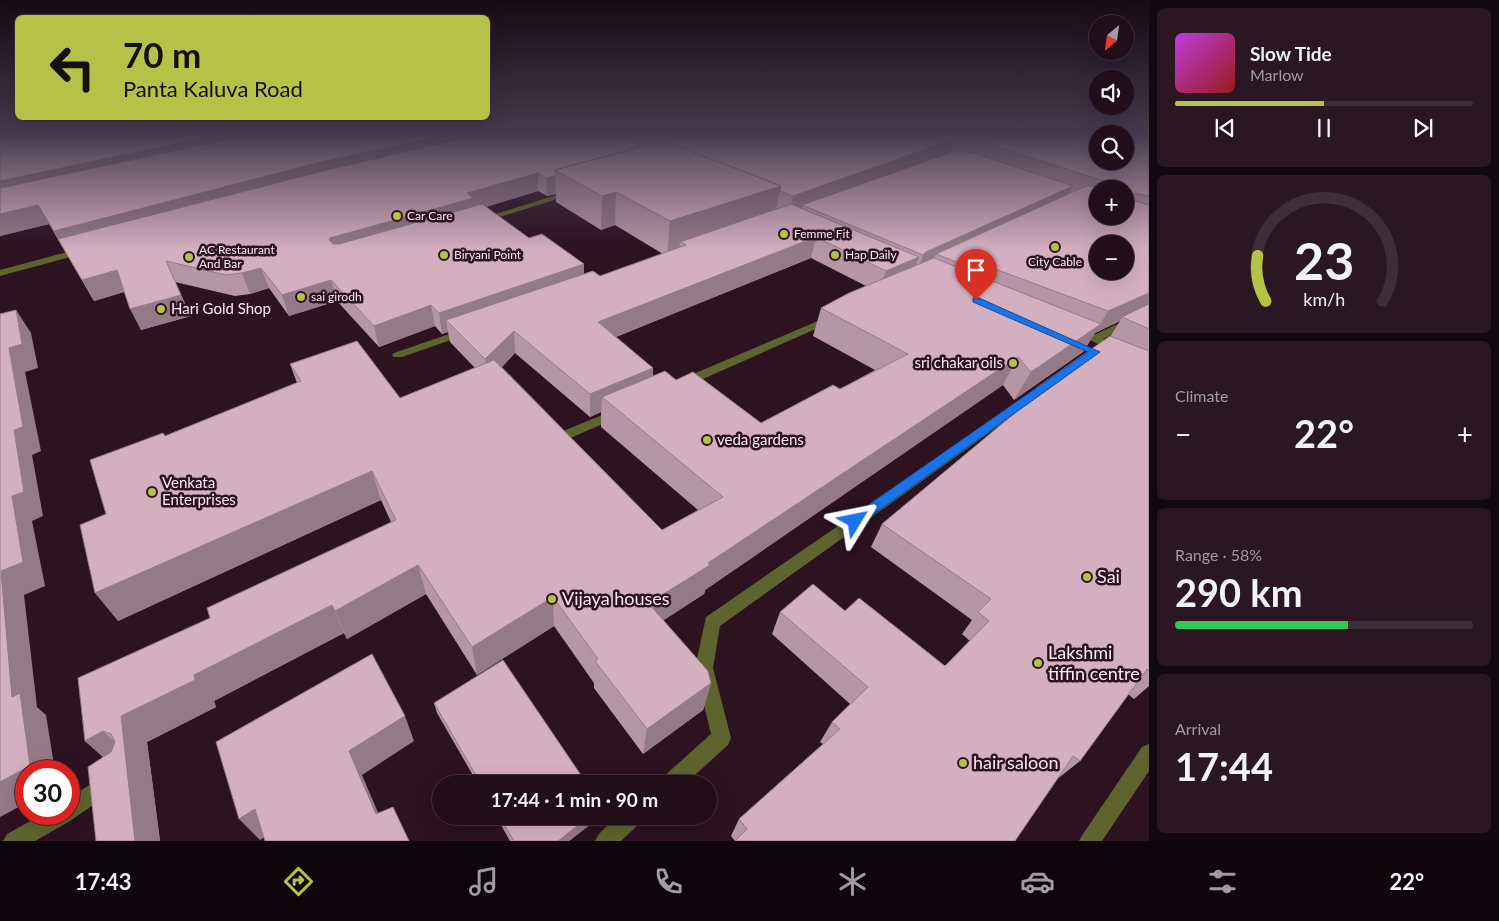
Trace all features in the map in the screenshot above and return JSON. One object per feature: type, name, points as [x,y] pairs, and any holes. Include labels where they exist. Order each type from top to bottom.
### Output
[{"type":"street","points":[[472,222],[586,189]]},
{"type":"street","points":[[0,272],[94,247]]},
{"type":"street","points":[[1095,339],[1149,312]]},
{"type":"street","points":[[673,388],[843,313]]},
{"type":"street","points":[[1068,328],[1122,352]]},
{"type":"street","points":[[398,355],[472,329]]},
{"type":"street","points":[[680,775],[721,738],[704,668],[712,622],[1054,380]]},
{"type":"street","points":[[556,439],[628,408]]},
{"type":"street","points":[[1090,841],[1149,754]]},
{"type":"street","points":[[80,802],[122,773]]},
{"type":"street","points":[[14,841],[43,825]]},
{"type":"street","points":[[606,841],[623,825]]},
{"type":"building","points":[[0,173],[37,173],[0,181]]},
{"type":"building","points":[[69,173],[277,173],[54,231],[38,205],[0,214],[0,188]]},
{"type":"building","points":[[314,173],[537,173],[467,193],[474,198],[330,238],[329,240],[333,244],[339,244],[482,204],[529,238],[542,234],[584,264],[439,313],[431,305],[374,326],[331,280],[282,295],[261,268],[226,275],[166,261],[181,295],[130,309],[117,270],[82,280],[58,239]]},
{"type":"building","points":[[538,173],[555,173],[555,176],[546,178]]},
{"type":"building","points":[[561,173],[748,173],[781,186],[670,221],[616,192],[602,196]]},
{"type":"building","points":[[748,173],[858,173],[793,196],[780,191],[781,186]]},
{"type":"building","points":[[892,173],[1034,173],[1073,186],[923,255],[802,205]]},
{"type":"building","points":[[1080,173],[1149,173],[1149,196],[1135,193],[1134,180],[1101,180]]},
{"type":"building","points":[[1088,185],[1089,225],[1134,225],[1134,201],[1149,205],[1149,293],[1108,311],[995,269],[989,271],[989,275],[936,254]]},
{"type":"building","points":[[791,204],[919,257],[886,271],[816,237],[598,322],[653,368],[590,394],[514,331],[485,359],[446,320],[593,271],[600,276],[686,245],[680,242]]},
{"type":"building","points":[[934,258],[1101,324],[1031,372],[1018,357],[708,563],[710,565],[654,600],[655,602],[650,605],[708,671],[711,683],[647,729],[595,661],[598,659],[553,597],[472,647],[418,565],[335,611],[332,605],[194,675],[195,680],[121,716],[135,841],[96,841],[88,767],[111,752],[115,742],[111,734],[103,731],[85,741],[78,678],[210,618],[207,608],[396,520],[372,471],[95,593],[80,525],[106,514],[90,460],[163,433],[165,436],[301,381],[290,364],[357,341],[400,398],[494,360],[662,530],[723,497],[602,397],[665,371],[676,380],[693,372],[761,423],[833,385],[840,389],[908,354],[821,308],[849,293]]},
{"type":"building","points":[[1149,304],[1149,329],[1122,317]]},
{"type":"building","points":[[16,310],[22,344],[9,348],[23,427],[14,430],[24,492],[12,496],[23,562],[1,571],[12,697],[20,693],[29,760],[15,760],[15,774],[0,782],[0,314]]},
{"type":"building","points":[[1110,336],[1149,351],[1149,671],[1147,669],[1080,761],[1073,756],[1015,841],[735,841],[747,829],[739,819],[840,729],[832,722],[868,687],[780,612],[813,584],[845,611],[859,598],[945,666],[989,621],[978,612],[991,599],[882,524],[1039,393],[1036,388]]},
{"type":"building","points":[[372,654],[405,716],[349,751],[376,814],[393,807],[409,841],[265,841],[255,809],[239,819],[216,742]]},
{"type":"building","points":[[503,660],[581,775],[476,775],[434,703]]},
{"type":"building","points":[[504,825],[578,825],[558,841],[514,841]]},
{"type":"place","name":"Car Care","points":[[397,216]]},
{"type":"place","name":"Femme Fit","points":[[784,234]]},
{"type":"place","name":"City Cable","points":[[1055,247]]},
{"type":"place","name":"Biryani Point","points":[[444,255]]},
{"type":"place","name":"Hap Daily","points":[[835,255]]},
{"type":"place","name":"AC Restaurant And Bar","points":[[189,257]]},
{"type":"place","name":"sai girodh","points":[[301,297]]},
{"type":"place","name":"Hari Gold Shop","points":[[161,309]]},
{"type":"place","name":"sri chakar oils","points":[[1013,363]]},
{"type":"place","name":"veda gardens","points":[[707,440]]},
{"type":"place","name":"Venkata Enterprises","points":[[152,492]]},
{"type":"place","name":"Sai","points":[[1087,577]]},
{"type":"place","name":"Vijaya houses","points":[[552,599]]},
{"type":"place","name":"Lakshmi tiffin centre","points":[[1038,663]]},
{"type":"place","name":"hair saloon","points":[[963,763]]},
{"type":"route","points":[[855,521],[1095,352],[976,300]]}]
